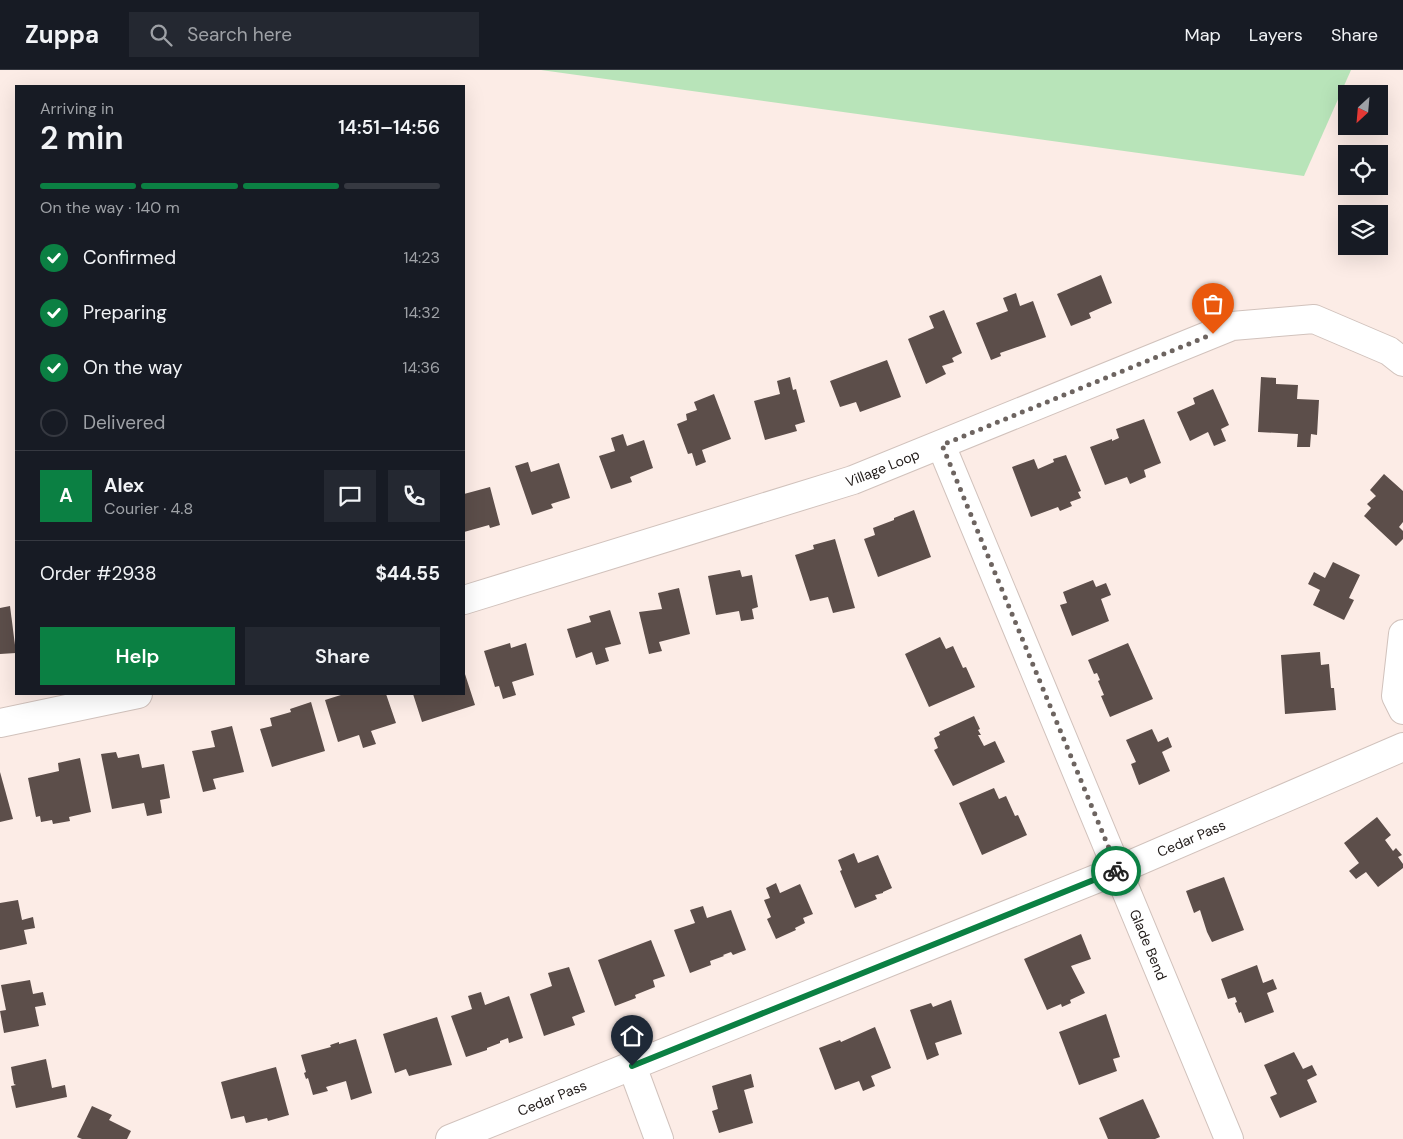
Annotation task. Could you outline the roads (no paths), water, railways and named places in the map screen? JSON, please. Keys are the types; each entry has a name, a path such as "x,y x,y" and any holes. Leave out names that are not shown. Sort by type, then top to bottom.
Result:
{"street":[{"name":"Village Loop","path":"465,600 854,480 1232,326 1314,319 1389,351 1403,362"},
{"name":"Glade Bend","path":"942,445 1229,1139"},
{"path":"1403,634 1396,696 1403,710"},
{"path":"0,723 133,695"},
{"name":"Cedar Pass","path":"450,1139 1118,870 1403,747"},
{"path":"632,1066 659,1139"}]}
